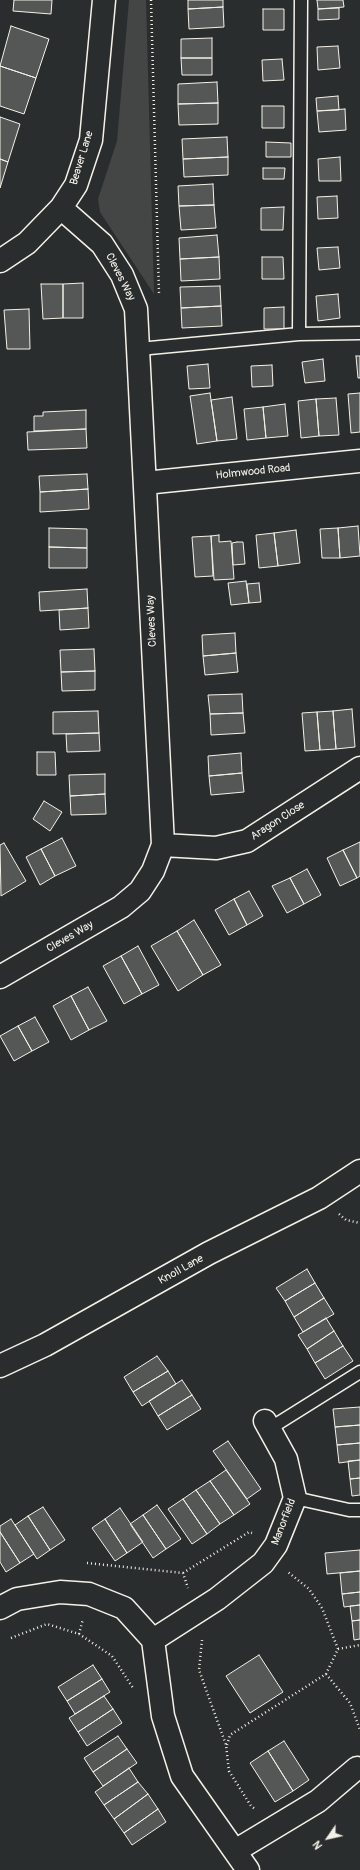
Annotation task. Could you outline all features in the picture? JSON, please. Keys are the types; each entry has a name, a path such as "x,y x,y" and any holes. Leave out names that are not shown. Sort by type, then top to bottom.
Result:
{"street":[{"name":"Beaver Lane","path":"0,261 27,244 61,208 76,185 90,140 104,0"},
{"name":"Cleves Way","path":"0,977 121,907 140,891 153,871 162,845 136,309 122,275 102,244 61,208"},
{"name":"Holmwood Road","path":"145,484 360,461"},
{"name":"Aragon Close","path":"162,845 216,848 247,841 360,768"},
{"name":"Knoll Lane","path":"0,1366 46,1346 210,1253 319,1198 360,1171"},
{"name":"Manorfield","path":"153,1640 217,1599 271,1552 295,1498 286,1459 267,1425"},
{"path":"0,1608 17,1599 60,1592 89,1594 124,1608 153,1640 163,1716 182,1776 248,1870"},
{"path":"235,1851 284,1820 318,1801 357,1768"}],"lane":[{"path":"299,334 301,0"},
{"path":"139,349 299,334 360,333"},
{"path":"267,1425 360,1372"},
{"path":"295,1498 349,1510 360,1510"}],"path":[{"path":"151,0 159,300"},
{"path":"87,1563 183,1573 249,1532 271,1552 291,1574 309,1589 322,1608 338,1649 326,1674 230,1735 226,1745"},
{"path":"183,1573 203,1632 199,1670 226,1745 229,1771 251,1806 273,1820 284,1820"},
{"path":"11,1638 47,1624 79,1634 112,1656 144,1706 163,1716"},
{"path":"338,1649 360,1645"},
{"path":"326,1674 350,1703 360,1730"}],"shaded area":[{"path":"129,0 146,0 154,294 100,212 98,199 117,141"}],"building":[{"path":"14,0 52,0 51,14 13,11"},
{"path":"188,0 223,0 223,7 188,9"},
{"path":"317,0 343,0 344,7 318,9"},
{"path":"223,7 224,27 189,29 188,9"},
{"path":"339,8 339,19 318,20 318,9"},
{"path":"263,9 284,9 284,30 263,30"},
{"path":"11,26 49,39 36,78 0,66"},
{"path":"212,38 212,58 181,58 181,39"},
{"path":"338,46 340,68 318,70 317,47"},
{"path":"181,58 212,58 212,75 182,75"},
{"path":"282,59 284,80 263,81 262,60"},
{"path":"0,66 36,78 24,114 0,106"},
{"path":"217,82 218,103 178,104 178,84"},
{"path":"338,96 339,110 317,111 316,98"},
{"path":"218,103 218,124 179,125 178,104"},
{"path":"262,106 284,106 284,128 262,128"},
{"path":"345,109 346,130 319,132 317,111"},
{"path":"0,117 20,124 8,162 0,159"},
{"path":"227,137 228,157 183,159 182,139"},
{"path":"266,142 291,143 291,157 266,157"},
{"path":"228,157 228,175 184,177 183,159"},
{"path":"340,157 341,181 319,181 318,159"},
{"path":"0,159 8,162 0,188"},
{"path":"263,168 285,168 284,179 263,179"},
{"path":"213,184 214,205 179,206 178,186"},
{"path":"337,196 338,218 318,219 317,197"},
{"path":"214,205 216,228 181,230 179,206"},
{"path":"284,207 283,230 261,230 261,208"},
{"path":"217,235 219,257 180,259 179,238"},
{"path":"338,247 340,268 319,270 317,248"},
{"path":"219,257 220,279 181,281 180,259"},
{"path":"262,257 283,257 284,279 262,279"},
{"path":"83,283 83,318 63,318 63,284"},
{"path":"41,284 63,284 63,318 43,319"},
{"path":"220,286 221,306 181,308 180,287"},
{"path":"338,294 340,318 318,321 316,296"},
{"path":"221,306 222,326 182,328 181,308"},
{"path":"284,307 284,329 264,329 264,308"},
{"path":"29,309 30,349 7,349 4,310"},
{"path":"356,356 360,356 360,378 358,378"},
{"path":"323,359 325,381 305,383 302,362"},
{"path":"208,364 210,388 189,389 187,366"},
{"path":"272,365 273,386 252,387 251,366"},
{"path":"210,393 217,441 197,444 190,396"},
{"path":"360,393 360,432 351,433 348,394"},
{"path":"232,397 237,439 217,441 211,400"},
{"path":"336,398 339,435 319,436 316,399"},
{"path":"316,399 319,436 301,438 298,401"},
{"path":"285,404 288,436 266,438 263,407"},
{"path":"263,407 266,438 247,440 244,409"},
{"path":"86,410 86,429 34,431 34,416 43,416 43,412"},
{"path":"86,429 87,448 28,450 27,432"},
{"path":"87,474 88,489 40,492 39,476"},
{"path":"88,489 89,509 40,512 40,492"},
{"path":"358,526 360,556 340,558 338,528"},
{"path":"49,528 87,529 87,548 49,547"},
{"path":"338,528 340,558 322,558 320,529"},
{"path":"296,530 300,563 278,566 274,533"},
{"path":"274,533 278,566 259,568 256,535"},
{"path":"219,535 219,542 231,541 234,579 214,580 211,536"},
{"path":"211,536 213,576 195,577 192,537"},
{"path":"243,542 245,564 233,565 232,543"},
{"path":"49,547 87,548 87,568 49,568"},
{"path":"246,581 249,603 231,605 228,583"},
{"path":"259,583 261,602 249,603 247,584"},
{"path":"87,589 88,608 40,611 39,592"},
{"path":"88,608 89,628 60,630 59,610"},
{"path":"235,633 236,653 203,656 202,635"},
{"path":"94,649 95,671 61,672 60,650"},
{"path":"236,653 238,672 205,675 203,656"},
{"path":"95,671 95,690 62,691 61,672"},
{"path":"242,694 243,713 210,714 208,695"},
{"path":"352,709 355,747 336,749 333,711"},
{"path":"98,711 99,733 53,734 53,712"},
{"path":"333,711 336,749 320,750 317,712"},
{"path":"317,712 320,750 305,751 302,713"},
{"path":"243,713 245,733 211,735 210,714"},
{"path":"99,733 100,751 67,752 66,734"},
{"path":"37,752 55,752 56,775 37,775"},
{"path":"241,753 242,773 209,776 208,756"},
{"path":"242,773 244,792 211,795 209,776"},
{"path":"105,774 105,794 70,796 69,775"},
{"path":"105,794 106,814 71,815 70,796"},
{"path":"44,801 62,812 50,831 33,819"},
{"path":"62,838 76,866 55,876 41,849"},
{"path":"360,842 360,876 357,878 343,850"},
{"path":"4,843 26,881 1,896 0,845"},
{"path":"41,849 55,876 40,885 26,857"},
{"path":"343,850 357,878 340,886 327,858"},
{"path":"307,869 321,895 304,904 290,878"},
{"path":"290,878 304,904 287,913 272,886"},
{"path":"249,891 263,916 247,925 234,899"},
{"path":"234,899 247,925 229,935 215,910"},
{"path":"194,920 221,965 203,975 177,931"},
{"path":"177,931 203,975 178,991 151,946"},
{"path":"138,946 159,985 142,994 121,956"},
{"path":"121,956 142,994 124,1004 103,966"},
{"path":"88,987 107,1021 89,1030 71,996"},
{"path":"71,996 89,1030 71,1040 53,1006"},
{"path":"35,1017 49,1042 32,1051 18,1026"},
{"path":"18,1026 32,1051 14,1061 0,1036"},
{"path":"307,1269 315,1283 285,1301 276,1288"},
{"path":"315,1283 324,1298 294,1317 285,1301"},
{"path":"324,1298 334,1314 303,1332 294,1317"},
{"path":"326,1318 334,1331 307,1349 298,1335"},
{"path":"334,1331 343,1346 315,1363 307,1349"},
{"path":"343,1346 353,1361 325,1379 315,1363"},
{"path":"157,1356 168,1371 133,1392 124,1377"},
{"path":"168,1371 176,1384 142,1406 133,1392"},
{"path":"182,1380 192,1395 158,1416 149,1401"},
{"path":"192,1395 201,1409 167,1430 158,1416"},
{"path":"360,1407 360,1425 335,1427 333,1409"},
{"path":"360,1425 360,1443 337,1445 335,1427"},
{"path":"228,1441 261,1489 247,1499 213,1451"},
{"path":"360,1443 360,1460 339,1463 337,1445"},
{"path":"360,1460 360,1478 350,1479 348,1461"},
{"path":"226,1470 250,1504 234,1515 210,1481"},
{"path":"360,1478 360,1495 352,1496 350,1479"},
{"path":"210,1481 234,1515 220,1524 196,1490"},
{"path":"196,1490 220,1524 207,1534 183,1499"},
{"path":"183,1499 207,1534 192,1544 168,1509"},
{"path":"157,1505 181,1539 166,1549 143,1515"},
{"path":"43,1507 65,1540 50,1550 28,1516"},
{"path":"120,1508 143,1542 127,1553 105,1519"},
{"path":"143,1515 166,1549 153,1558 130,1524"},
{"path":"28,1516 50,1550 37,1559 15,1525"},
{"path":"11,1519 34,1554 20,1563 0,1532 0,1526"},
{"path":"105,1519 127,1553 115,1561 92,1528"},
{"path":"0,1532 20,1563 6,1572 0,1562"},
{"path":"360,1550 360,1571 327,1574 325,1553"},
{"path":"360,1571 360,1592 342,1594 340,1573"},
{"path":"360,1592 360,1605 344,1607 342,1594"},
{"path":"360,1605 360,1620 352,1621 350,1606"},
{"path":"360,1620 360,1639 354,1640 352,1621"},
{"path":"259,1655 283,1692 250,1713 226,1676"},
{"path":"93,1665 102,1679 67,1701 58,1687"},
{"path":"102,1679 110,1692 75,1714 67,1701"},
{"path":"104,1696 113,1709 78,1732 69,1718"},
{"path":"113,1709 122,1723 87,1746 78,1732"},
{"path":"118,1736 127,1749 93,1772 84,1758"},
{"path":"284,1741 309,1780 293,1791 268,1751"},
{"path":"127,1749 137,1763 103,1786 93,1772"},
{"path":"268,1751 293,1791 275,1802 250,1763"},
{"path":"129,1768 138,1782 104,1805 95,1792"},
{"path":"138,1782 148,1794 114,1819 104,1805"},
{"path":"148,1794 158,1809 124,1833 114,1819"},
{"path":"158,1809 166,1822 132,1845 124,1833"}]}
